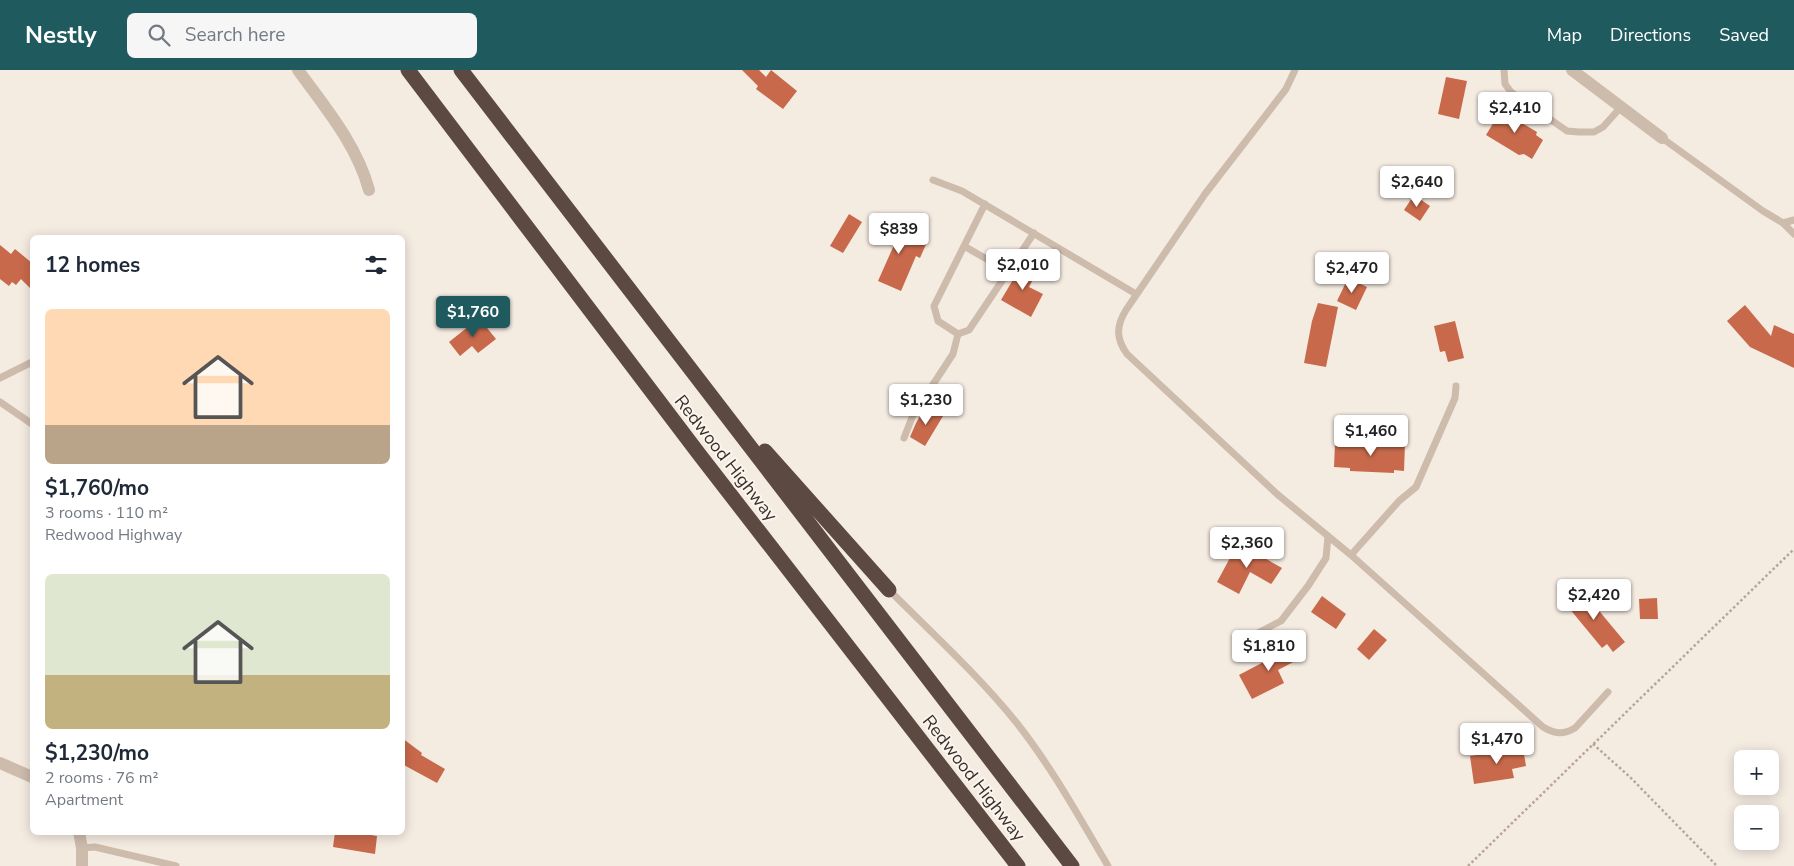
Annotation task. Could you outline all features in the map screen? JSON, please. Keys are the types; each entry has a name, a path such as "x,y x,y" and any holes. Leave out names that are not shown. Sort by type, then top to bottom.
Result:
{"highway":[{"name":"Redwood Highway","path":"408,70 693,446 1018,866"},
{"name":"Redwood Highway","path":"461,70 1072,866"},
{"path":"668,340 889,590"}],"street":[{"path":"298,70 338,124 364,172 369,190"},
{"path":"1572,70 1662,138"},
{"path":"0,763 30,776"},
{"path":"80,835 82,866"}],"lane":[{"path":"1295,70 1286,88 1205,194 1120,319 1118,328 1121,346 1127,354 1277,494 1351,555 1528,715 1552,732 1568,732 1575,728 1608,692"},
{"path":"1504,70 1505,84 1511,92 1567,131 1594,132 1603,127 1621,107"},
{"path":"1662,138 1763,211 1783,222 1794,234"},
{"path":"933,180 962,191 1136,294"},
{"path":"958,334 938,321 934,306 985,204"},
{"path":"1783,222 1794,220"},
{"path":"958,334 969,330 1034,234"},
{"path":"964,246 1008,272"},
{"path":"904,438 913,415 953,354 958,334"},
{"path":"0,378 30,363"},
{"path":"1351,555 1399,501 1416,487 1455,398 1456,386"},
{"path":"0,402 30,423"},
{"path":"1250,637 1281,622 1326,558 1328,536"},
{"path":"889,590 984,686 1015,721 1040,754 1108,866"},
{"path":"82,848 95,847 176,866"}],"path":[{"path":"1468,866 1794,549"},
{"path":"1593,744 1630,777 1716,866"}],"building":[{"path":"742,70 759,70 766,77 771,70 797,91 783,109 756,89 758,86"},
{"path":"1446,77 1467,81 1459,119 1438,114"},
{"path":"1503,107 1522,118 1520,122 1537,132 1536,135 1543,140 1532,159 1524,154 1519,155 1486,135"},
{"path":"1414,195 1430,206 1420,221 1404,210"},
{"path":"849,214 862,222 843,253 830,246"},
{"path":"884,222 927,242 920,258 916,256 901,291 878,281 894,245 877,237"},
{"path":"0,245 11,254 15,249 30,261 30,288 21,279 16,285 12,282 9,286 0,279"},
{"path":"1024,261 1038,270 1029,287 1043,294 1031,317 1001,300"},
{"path":"1348,278 1367,287 1356,310 1337,301"},
{"path":"1318,303 1338,307 1326,367 1304,363 1312,321"},
{"path":"1745,305 1771,336 1774,325 1794,334 1794,368 1750,347 1727,321"},
{"path":"479,318 496,339 478,353 472,346 460,356 449,342"},
{"path":"1455,321 1464,358 1448,362 1445,351 1440,352 1434,326"},
{"path":"926,406 943,416 925,446 910,437"},
{"path":"1377,442 1405,444 1404,471 1394,470 1394,473 1350,471 1350,468 1334,467 1335,443 1377,445"},
{"path":"1238,543 1282,568 1271,584 1250,572 1239,594 1217,582"},
{"path":"1580,588 1625,642 1613,652 1607,644 1602,648 1564,602"},
{"path":"1322,596 1346,614 1336,629 1311,612"},
{"path":"1657,598 1658,619 1640,619 1639,599"},
{"path":"1374,629 1387,640 1369,660 1357,649"},
{"path":"1290,642 1299,659 1278,670 1284,683 1252,699 1239,675 1275,656 1273,651"},
{"path":"405,740 422,753 421,755 445,769 437,783 405,766"},
{"path":"1523,748 1526,766 1512,769 1514,778 1474,784 1470,756"},
{"path":"335,835 377,836 375,854 333,847"}]}
